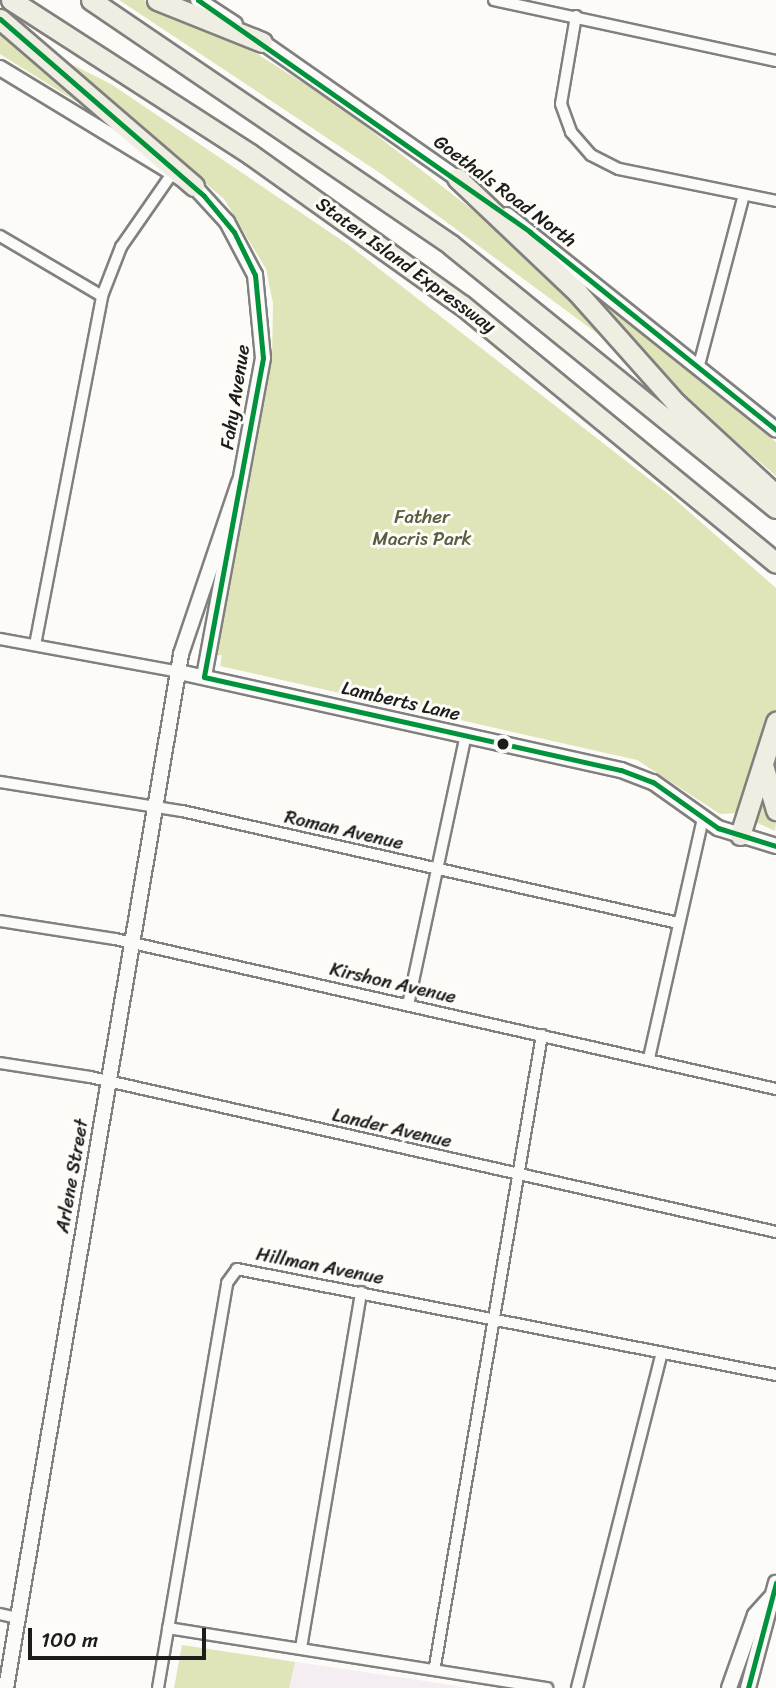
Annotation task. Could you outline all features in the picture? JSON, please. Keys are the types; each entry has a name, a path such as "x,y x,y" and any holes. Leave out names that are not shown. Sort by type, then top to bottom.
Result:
{"highway":[{"name":"Staten Island Expressway","path":"11,0 250,153 462,305 776,563"},
{"name":"Staten Island Expressway","path":"91,0 452,245 776,508"},
{"path":"157,0 261,41"},
{"path":"0,19 194,186"},
{"path":"457,178 577,292 676,403 776,495"},
{"path":"740,835 776,722"},
{"path":"762,760 776,810"}],"main road":[{"name":"Goethals Road North","path":"198,0 457,178 699,365 776,430"},
{"name":"Fahy Avenue","path":"0,68 171,175 194,186 241,243 261,301 263,358 204,677"},
{"name":"Fahy Avenue","path":"179,672 239,483"},
{"name":"Lamberts Lane","path":"179,672 632,773 703,818 740,835 776,846"},
{"name":"Arlene Street","path":"6,1688 179,672"},
{"path":"729,1688 755,1615 774,1590"},
{"path":"748,1688 771,1619 774,1590"}],"street":[{"path":"494,0 776,61"},
{"path":"576,16 561,90 564,117 579,143 619,169 776,201"},
{"path":"35,645 102,296 121,247 171,175"},
{"path":"699,365 744,195"},
{"path":"0,236 102,296"},
{"name":"Lamberts Lane","path":"0,639 179,672"},
{"path":"408,1005 466,735"},
{"name":"Roman Avenue","path":"0,782 156,806 678,923"},
{"path":"649,1058 703,818"},
{"name":"Kirshon Avenue","path":"0,922 132,942 776,1089"},
{"path":"435,1666 542,1035"},
{"name":"Lander Avenue","path":"0,1063 108,1081 776,1232"},
{"name":"Hillman Avenue","path":"158,1688 229,1277 246,1269 776,1376"},
{"path":"302,1648 361,1292"},
{"path":"577,1688 662,1353"},
{"path":"0,1614 18,1618"},
{"path":"167,1628 435,1666 547,1688"}],"shaded area":[{"path":"182,1645 445,1684 468,1688 174,1688"}],"green space":[{"path":"119,0 143,0 216,28 338,105 525,251 602,337 380,173"},
{"path":"0,29 117,127 0,54"},
{"name":"Father Macris Park","path":"59,58 111,84 350,246 671,496 776,588 776,713 738,813 720,814 637,760 220,666 222,655 213,656 272,359 273,303 266,269 224,199"},
{"path":"589,291 776,442 776,476 669,385"},
{"path":"760,790 776,823 775,831 753,821"},
{"path":"182,1645 295,1662 289,1688 174,1688"}],"transit line":[{"path":"198,0 530,232 776,430"},
{"path":"0,19 204,196 234,232 255,275 263,358 204,677 621,770 653,782 718,828 776,846"},
{"path":"748,1688 776,1583"}]}
